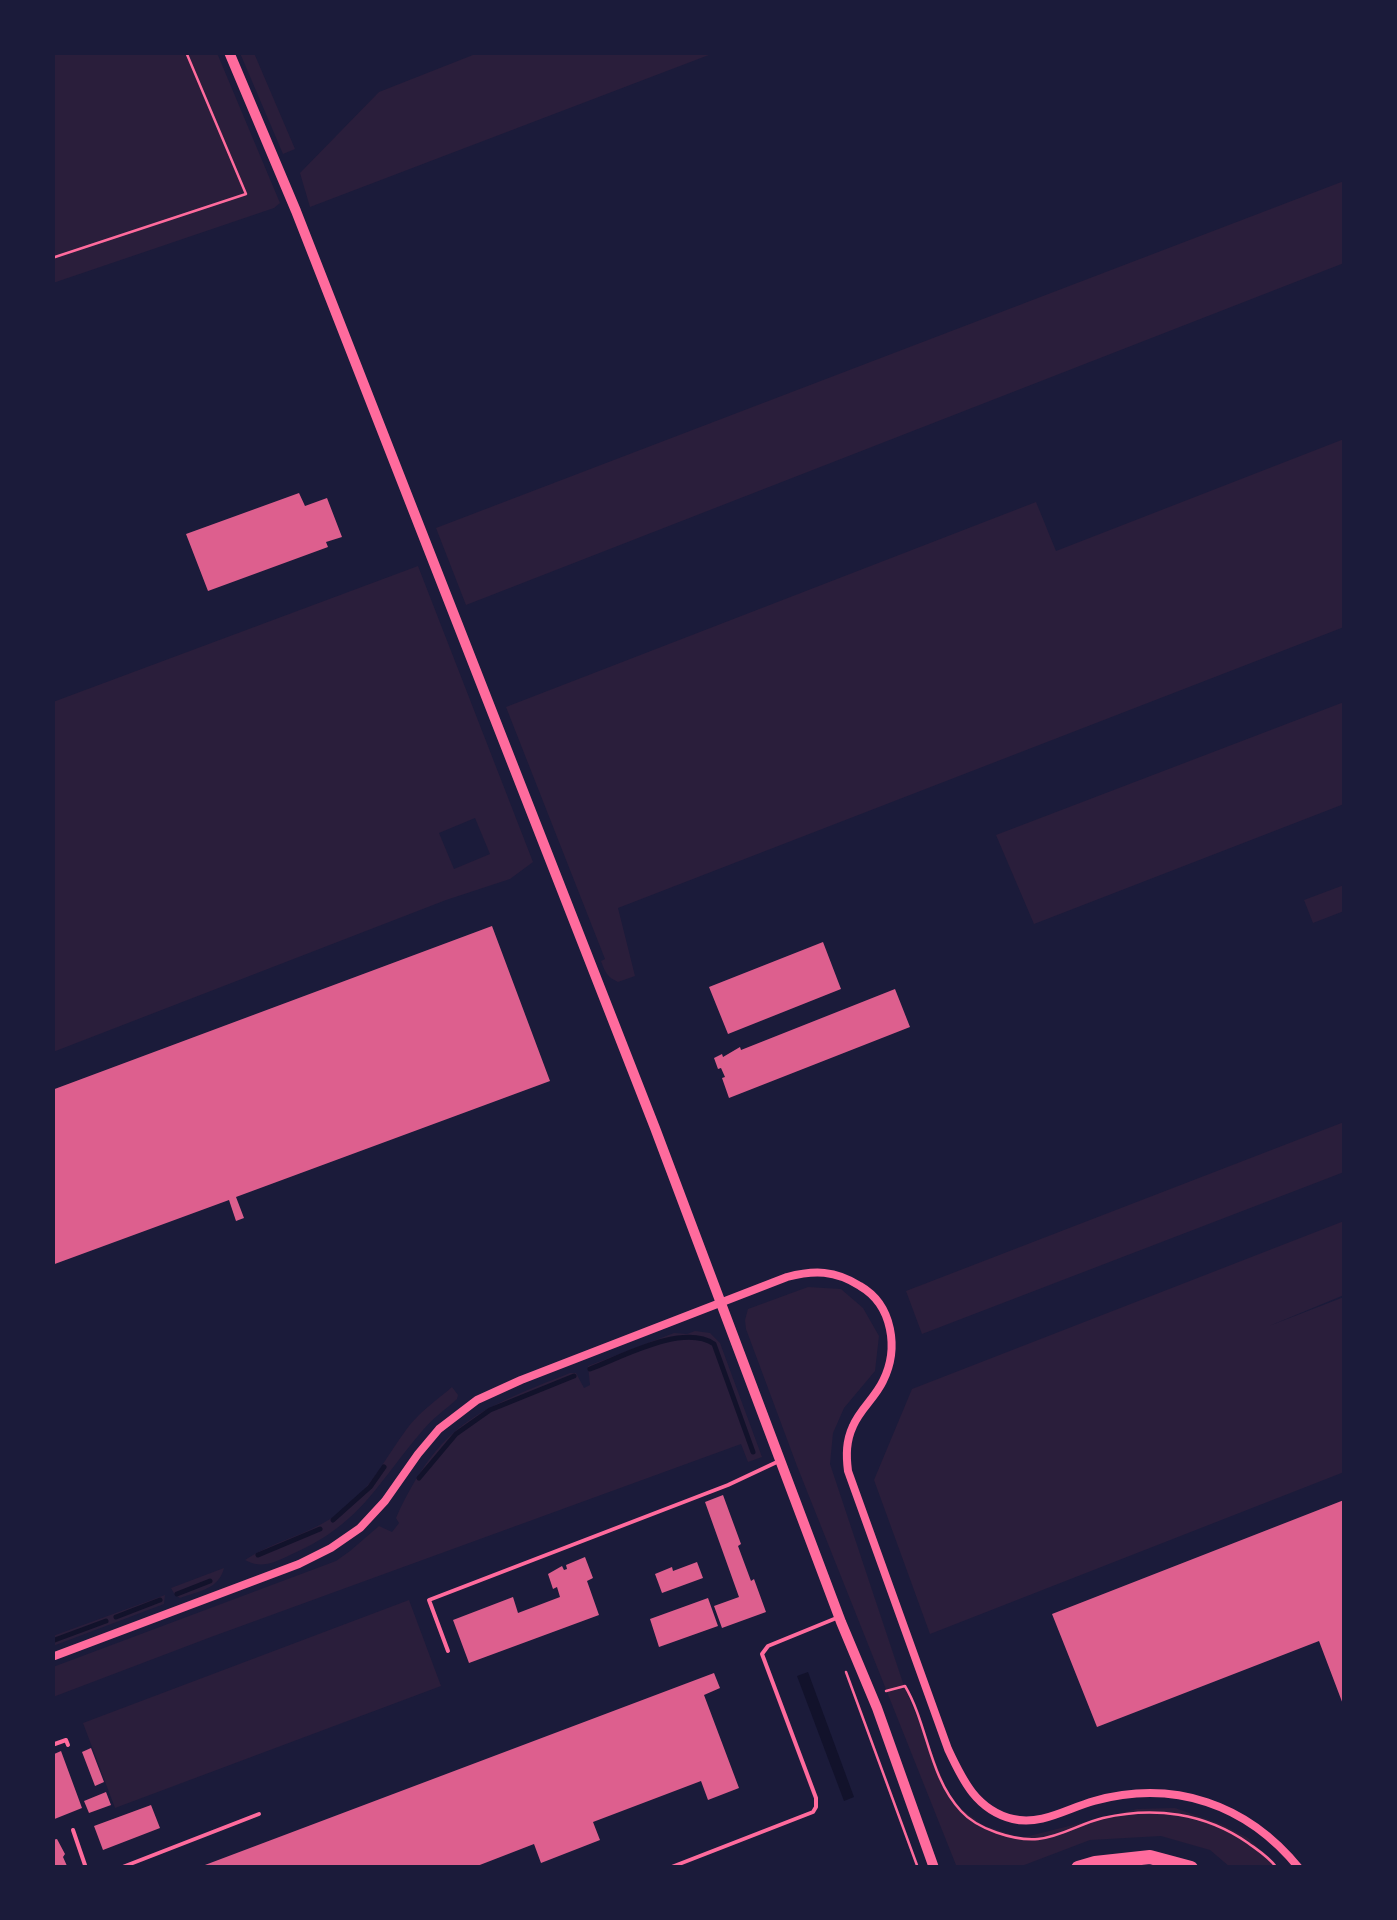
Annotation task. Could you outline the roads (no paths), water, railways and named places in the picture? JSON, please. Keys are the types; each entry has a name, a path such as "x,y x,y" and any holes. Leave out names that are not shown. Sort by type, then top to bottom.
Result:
{"highway":[{"path":"1078,1868 1150,1857 1191,1868"}],"street":[{"path":"229,52 317,266 722,1304 934,1868"},
{"path":"52,1657 299,1564 331,1548 372,1516 439,1429 478,1400 786,1277 819,1271 847,1278 870,1292 886,1316 893,1341 890,1362 883,1382 854,1421 846,1453 848,1471 963,1782 976,1798 1012,1819 1050,1817 1117,1796 1172,1794 1200,1798 1255,1826 1299,1868"}],"lane":[{"path":"448,1651 429,1600 713,1491 781,1460"},
{"path":"669,1868 813,1812 816,1798 762,1654 768,1646 839,1617"},
{"path":"52,1745 66,1740 68,1745"},
{"path":"120,1868 260,1814"},
{"path":"73,1830 86,1868"}],"waterway":[{"path":"590,1369 670,1340 686,1337 714,1344 753,1452"},
{"path":"419,1478 456,1434 490,1410 574,1376"},
{"path":"333,1520 370,1487 384,1467"},
{"path":"258,1555 320,1529"},
{"path":"177,1594 210,1581"},
{"path":"116,1617 160,1600"},
{"path":"52,1641 106,1621"}]}
